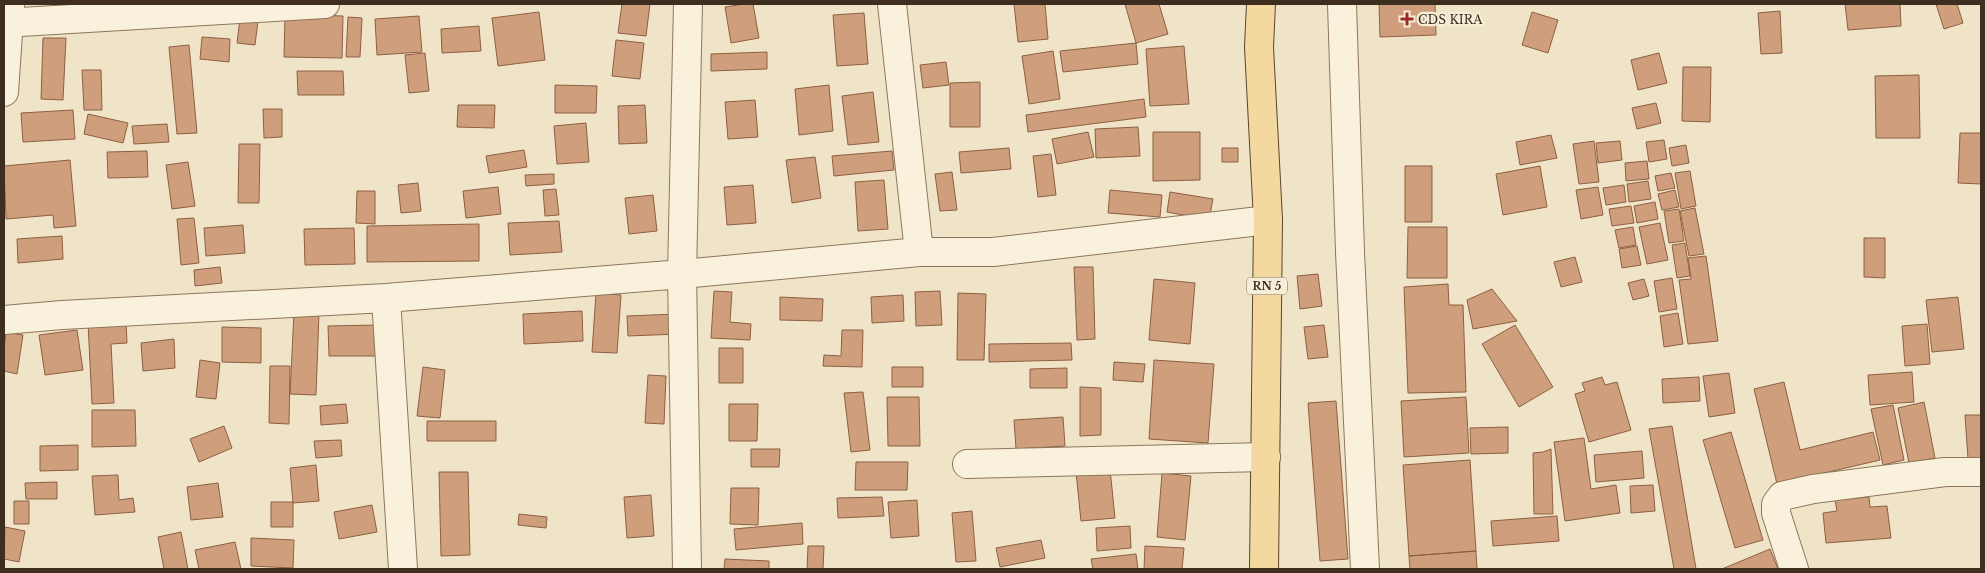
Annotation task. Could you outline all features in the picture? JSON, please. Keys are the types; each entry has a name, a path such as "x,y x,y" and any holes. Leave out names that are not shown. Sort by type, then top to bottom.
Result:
{"main road":[{"name":"RN 5","path":"1261,4 1259,48 1268,220 1264,569"}],"street":[{"path":"4,92 7,16 325,4"},
{"path":"687,569 682,274 688,4"},
{"path":"892,4 920,252"},
{"path":"1342,4 1350,262 1366,569"},
{"path":"4,320 62,315 386,298 920,252 993,252 1268,220"},
{"path":"386,298 403,569"},
{"path":"967,464 1266,457"},
{"path":"1794,569 1776,513 1776,504 1782,496 1813,489 1945,472 1981,472"}],"building":[{"path":"622,4 650,4 646,36 618,33"},
{"path":"753,4 759,38 731,43 725,7"},
{"path":"1014,4 1045,4 1048,39 1018,42"},
{"path":"1125,4 1159,4 1168,34 1136,43"},
{"name":"CDS KIRA","path":"1379,4 1435,4 1436,35 1380,37"},
{"path":"1845,4 1900,4 1901,26 1848,30"},
{"path":"1936,4 1957,4 1963,23 1944,29"},
{"path":"1780,11 1782,53 1761,54 1758,13"},
{"path":"539,12 545,60 498,66 492,18"},
{"path":"1532,12 1558,20 1548,53 1522,45"},
{"path":"864,13 868,64 837,66 833,15"},
{"path":"285,14 343,16 342,58 284,57"},
{"path":"419,16 422,52 377,55 375,19"},
{"path":"348,17 362,18 360,57 346,57"},
{"path":"240,18 258,21 255,45 237,43"},
{"path":"479,26 481,51 442,53 441,29"},
{"path":"202,37 230,39 229,62 200,59"},
{"path":"43,38 66,38 63,100 41,99"},
{"path":"616,40 644,43 640,79 612,76"},
{"path":"1136,43 1138,64 1063,72 1060,51"},
{"path":"189,45 197,133 177,134 169,47"},
{"path":"1184,46 1189,104 1150,106 1146,49"},
{"path":"1053,51 1060,99 1029,104 1022,56"},
{"path":"767,52 767,69 711,71 711,54"},
{"path":"425,53 429,91 409,93 405,55"},
{"path":"1659,53 1667,83 1638,90 1631,60"},
{"path":"946,62 949,85 923,88 920,65"},
{"path":"1683,67 1711,67 1710,122 1682,121"},
{"path":"82,70 101,70 102,110 84,110"},
{"path":"297,71 343,71 344,95 298,95"},
{"path":"1919,75 1920,138 1876,138 1875,76"},
{"path":"980,82 980,127 950,127 950,83"},
{"path":"555,85 597,86 596,113 555,113"},
{"path":"829,85 833,131 799,135 795,89"},
{"path":"873,92 879,142 848,145 842,96"},
{"path":"1144,99 1146,117 1028,132 1026,115"},
{"path":"755,100 758,137 728,139 725,102"},
{"path":"1656,103 1661,123 1637,129 1632,108"},
{"path":"458,105 495,105 494,128 457,127"},
{"path":"645,105 647,143 619,144 618,106"},
{"path":"263,109 282,109 282,137 264,138"},
{"path":"73,110 75,139 23,142 21,113"},
{"path":"88,114 128,123 123,143 84,134"},
{"path":"586,123 589,162 557,164 554,126"},
{"path":"167,124 169,142 134,144 132,126"},
{"path":"1138,127 1140,156 1096,158 1095,129"},
{"path":"1088,132 1094,157 1057,164 1052,139"},
{"path":"1153,132 1200,132 1200,180 1153,181"},
{"path":"1960,133 1981,133 1981,184 1958,183"},
{"path":"1551,135 1557,158 1520,165 1516,142"},
{"path":"1664,140 1667,159 1649,162 1646,142"},
{"path":"1594,141 1599,182 1579,184 1573,144"},
{"path":"1620,141 1622,160 1598,163 1596,143"},
{"path":"239,144 260,144 259,203 238,203"},
{"path":"1686,145 1689,163 1672,166 1669,148"},
{"path":"1009,148 1011,169 961,173 959,152"},
{"path":"1222,148 1238,148 1238,162 1222,162"},
{"path":"524,150 527,167 489,173 486,156"},
{"path":"147,151 148,177 108,178 107,152"},
{"path":"892,151 894,170 834,176 832,156"},
{"path":"1051,154 1056,195 1038,197 1033,156"},
{"path":"815,157 821,198 792,203 786,160"},
{"path":"70,160 76,226 54,228 53,215 6,219 4,166"},
{"path":"1647,161 1649,179 1626,181 1625,163"},
{"path":"188,162 195,206 172,209 166,165"},
{"path":"1405,166 1432,166 1432,222 1405,222"},
{"path":"1540,166 1547,207 1503,215 1496,174"},
{"path":"1690,171 1696,206 1681,209 1675,173"},
{"path":"952,172 957,210 940,211 935,174"},
{"path":"1671,173 1675,188 1658,191 1655,176"},
{"path":"554,174 554,184 526,186 525,175"},
{"path":"884,180 888,229 858,231 855,182"},
{"path":"1648,181 1651,199 1629,202 1627,184"},
{"path":"418,183 421,211 401,213 398,185"},
{"path":"753,185 756,223 727,225 724,187"},
{"path":"1624,185 1626,202 1606,205 1603,188"},
{"path":"498,187 501,214 466,218 463,191"},
{"path":"1598,187 1603,215 1581,219 1576,190"},
{"path":"556,189 559,215 545,216 543,190"},
{"path":"1110,190 1162,195 1160,217 1108,213"},
{"path":"1675,190 1679,207 1662,210 1658,194"},
{"path":"357,191 375,191 375,224 356,223"},
{"path":"1170,192 1213,199 1209,220 1167,212"},
{"path":"653,195 657,231 629,234 625,198"},
{"path":"1655,202 1658,219 1637,223 1634,206"},
{"path":"1631,206 1634,223 1612,226 1609,209"},
{"path":"1695,208 1704,254 1689,256 1680,211"},
{"path":"1679,209 1684,241 1669,243 1664,211"},
{"path":"194,218 199,263 181,265 177,219"},
{"path":"559,221 562,252 510,255 508,223"},
{"path":"1660,223 1668,260 1647,264 1639,227"},
{"path":"479,224 479,261 367,262 367,226"},
{"path":"243,225 245,253 206,256 204,228"},
{"path":"1408,227 1447,227 1447,278 1407,278"},
{"path":"1633,227 1636,245 1619,248 1615,230"},
{"path":"354,228 355,264 305,265 304,229"},
{"path":"62,236 63,259 18,263 17,239"},
{"path":"1864,238 1885,238 1885,278 1864,277"},
{"path":"1685,243 1690,276 1677,278 1672,245"},
{"path":"1637,246 1641,265 1622,268 1619,249"},
{"path":"1706,256 1718,341 1688,344 1679,280 1691,279 1688,258"},
{"path":"1575,257 1582,282 1561,287 1554,262"},
{"path":"220,267 222,283 195,286 194,270"},
{"path":"1074,267 1093,267 1095,339 1077,340"},
{"path":"1318,274 1322,306 1300,309 1297,276"},
{"path":"1672,278 1677,309 1659,312 1654,281"},
{"path":"1154,279 1195,283 1190,344 1149,340"},
{"path":"1644,279 1649,296 1633,300 1628,283"},
{"path":"1448,284 1449,305 1463,305 1466,392 1408,393 1404,287"},
{"path":"1492,289 1517,321 1473,329 1467,300"},
{"path":"714,291 732,292 730,322 751,324 750,340 711,338"},
{"path":"940,291 942,325 916,326 915,292"},
{"path":"596,293 621,295 617,353 592,352"},
{"path":"958,293 986,294 984,360 957,360"},
{"path":"903,295 904,321 872,323 871,297"},
{"path":"780,297 823,299 822,321 780,320"},
{"path":"1958,297 1964,349 1932,352 1926,300"},
{"path":"582,311 583,341 524,344 523,314"},
{"path":"294,312 319,313 316,395 290,394"},
{"path":"1678,313 1683,344 1664,347 1660,316"},
{"path":"677,314 678,334 628,336 627,316"},
{"path":"126,322 127,343 111,344 114,403 92,404 88,323"},
{"path":"1927,324 1930,364 1905,366 1902,326"},
{"path":"376,325 377,356 329,356 328,326"},
{"path":"1324,325 1328,357 1308,359 1304,327"},
{"path":"1515,325 1553,387 1519,407 1482,344"},
{"path":"222,327 261,328 261,363 222,362"},
{"path":"77,330 83,370 45,375 39,335"},
{"path":"842,330 863,330 862,367 823,366 824,355 841,356"},
{"path":"6,332 23,335 17,374 4,371"},
{"path":"174,339 175,368 143,371 141,343"},
{"path":"1071,343 1072,360 989,362 989,344"},
{"path":"719,348 743,348 743,383 719,383"},
{"path":"200,360 220,363 216,399 196,397"},
{"path":"1154,360 1214,364 1208,443 1149,439"},
{"path":"1114,362 1145,364 1143,382 1113,380"},
{"path":"270,366 290,366 289,424 269,423"},
{"path":"423,367 445,370 440,418 417,416"},
{"path":"892,367 923,367 923,387 892,387"},
{"path":"1067,368 1067,388 1030,388 1030,369"},
{"path":"1912,372 1914,402 1870,405 1868,375"},
{"path":"1729,373 1735,413 1709,417 1703,376"},
{"path":"648,375 666,376 664,424 645,423"},
{"path":"1602,377 1605,385 1617,382 1631,430 1589,442 1575,394 1585,391 1582,383"},
{"path":"1699,377 1700,401 1663,403 1662,379"},
{"path":"1784,382 1800,450 1873,432 1880,460 1777,484 1754,389"},
{"path":"1080,387 1101,388 1101,435 1080,436"},
{"path":"863,392 870,450 851,452 844,393"},
{"path":"887,397 919,397 920,446 888,446"},
{"path":"1466,397 1469,453 1404,457 1401,401"},
{"path":"1336,401 1348,559 1320,561 1308,403"},
{"path":"1924,402 1935,458 1909,463 1898,408"},
{"path":"346,404 348,423 321,425 320,406"},
{"path":"729,404 758,404 757,441 729,441"},
{"path":"1893,405 1904,460 1883,465 1871,409"},
{"path":"92,410 135,410 136,446 92,447"},
{"path":"1965,415 1981,415 1981,459 1968,459"},
{"path":"1063,417 1065,446 1016,449 1014,420"},
{"path":"427,421 496,421 496,441 427,441"},
{"path":"224,426 232,448 199,462 190,439"},
{"path":"1672,426 1696,569 1674,569 1649,429"},
{"path":"1508,427 1508,453 1471,454 1470,428"},
{"path":"1731,432 1763,540 1735,548 1703,440"},
{"path":"1584,438 1591,489 1616,485 1620,513 1565,521 1554,442"},
{"path":"341,440 342,456 316,458 314,441"},
{"path":"78,445 78,470 40,471 40,446"},
{"path":"751,449 780,449 779,467 751,467"},
{"path":"1551,449 1553,514 1534,514 1533,453"},
{"path":"1642,451 1644,478 1596,482 1594,455"},
{"path":"1470,460 1476,551 1409,556 1403,465"},
{"path":"856,462 908,462 907,490 855,490"},
{"path":"316,465 319,501 293,503 290,468"},
{"path":"1110,469 1115,518 1081,521 1076,472"},
{"path":"439,472 468,472 470,555 441,556"},
{"path":"1162,473 1191,476 1185,540 1157,537"},
{"path":"118,475 119,500 133,498 135,512 95,515 92,476"},
{"path":"57,482 57,499 26,499 25,483"},
{"path":"218,483 223,517 191,520 187,487"},
{"path":"1653,485 1655,511 1631,513 1630,486"},
{"path":"731,488 759,488 758,525 730,524"},
{"path":"651,495 654,536 627,538 624,497"},
{"path":"882,497 884,516 838,518 837,498"},
{"path":"1869,497 1870,507 1887,506 1891,538 1826,543 1823,513 1837,511 1835,500"},
{"path":"917,500 919,536 891,538 888,502"},
{"path":"14,501 29,501 29,524 14,524"},
{"path":"271,502 293,502 293,527 271,527"},
{"path":"372,505 377,532 339,539 334,512"},
{"path":"972,511 976,561 956,562 952,513"},
{"path":"519,514 547,517 546,528 518,525"},
{"path":"1557,516 1559,541 1493,546 1491,521"},
{"path":"802,523 803,544 736,550 734,529"},
{"path":"1130,526 1131,548 1097,551 1096,528"},
{"path":"5,527 25,531 19,562 4,559"},
{"path":"181,532 188,569 164,569 158,537"},
{"path":"251,538 294,540 293,568 251,566"},
{"path":"1041,540 1045,558 1000,567 996,548"},
{"path":"235,542 241,569 199,569 195,550"},
{"path":"808,546 824,546 823,569 807,569"},
{"path":"1145,546 1184,548 1182,569 1144,569"},
{"path":"1770,549 1778,569 1722,569"},
{"path":"1476,551 1477,569 1410,569 1409,556"},
{"path":"1136,554 1138,569 1093,569 1091,559"},
{"path":"725,559 769,561 769,569 724,569"}],"place":[{"name":"CDS KIRA","path":"1407,19"}]}
